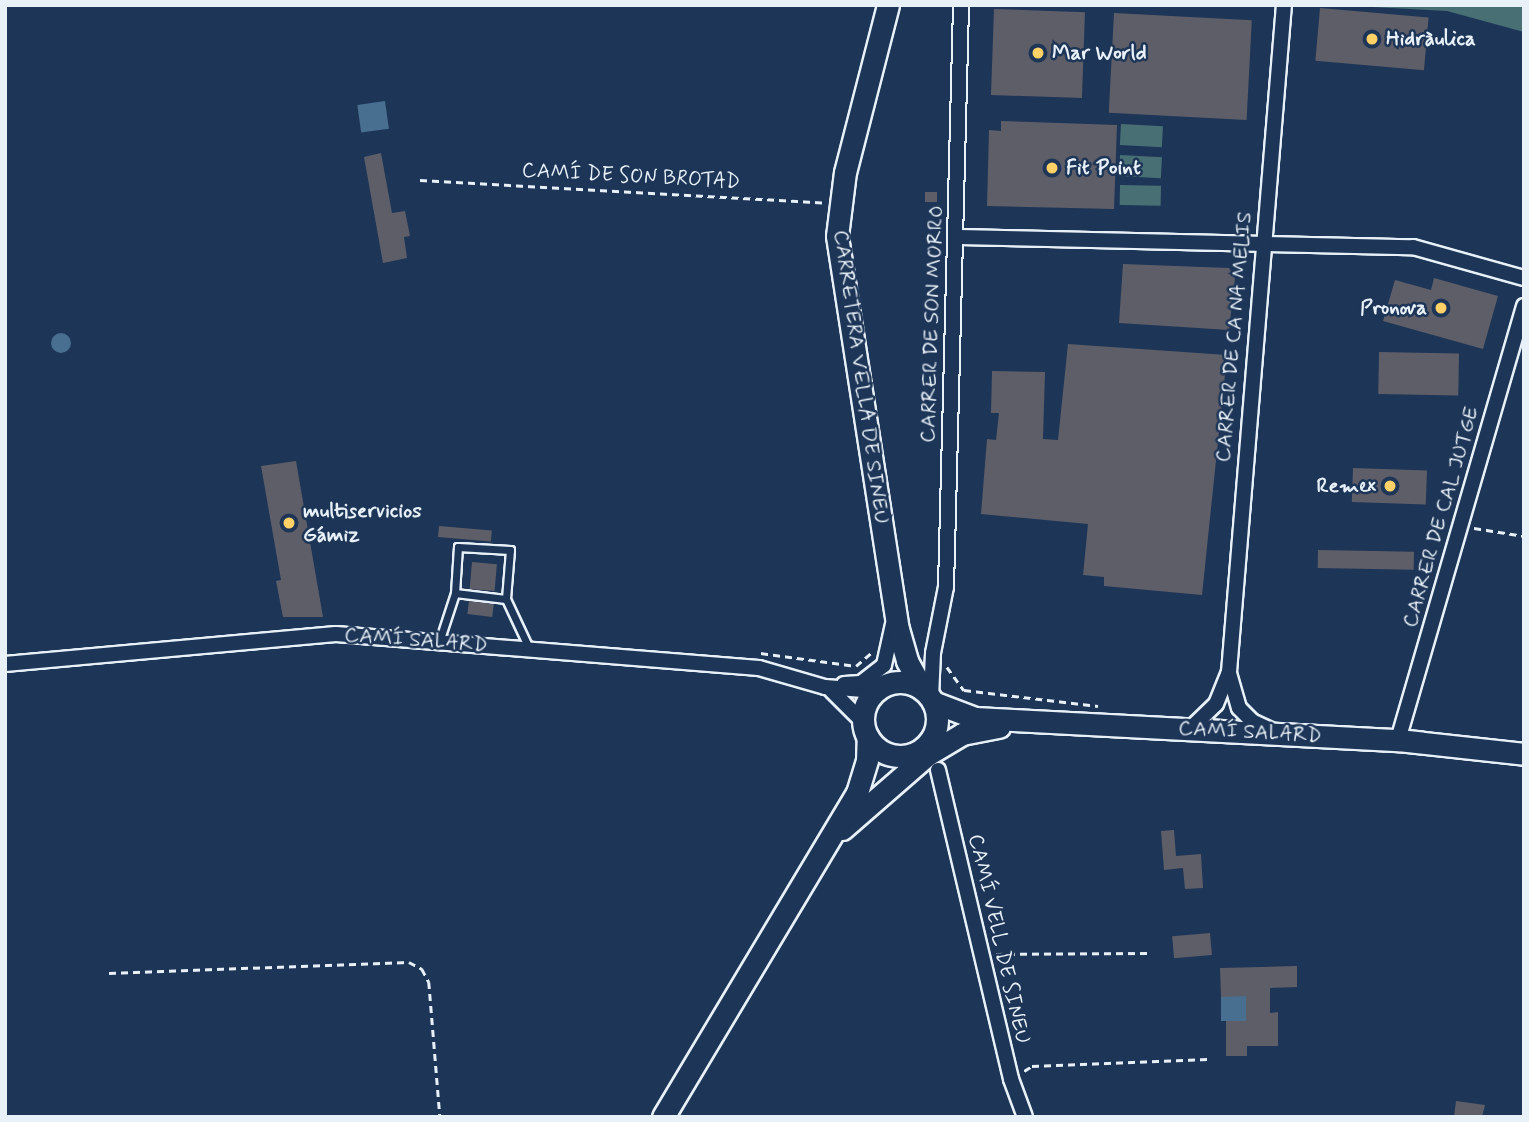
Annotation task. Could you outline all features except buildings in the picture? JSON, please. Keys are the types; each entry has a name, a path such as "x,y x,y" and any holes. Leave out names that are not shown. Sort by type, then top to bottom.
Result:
{"main road":[{"name":"CARRETERA VELLA DE SINEU","path":"888,5 845,172 837,236 898,629 907,661 929,696"},
{"name":"CARRETERA VELLA DE SINEU","path":"879,689 896,659 898,629"},
{"path":"663,1117 857,793 867,760 864,708 879,689 902,683 929,696 934,734 923,748 903,756 857,793"},
{"name":"CAMÍ SALARD","path":"929,696 975,718"},
{"name":"CAMÍ SALARD","path":"934,734 975,718 1398,740 1524,754"},
{"path":"825,845 946,743 962,734 1032,720"},
{"path":"865,729 886,753 903,756"}],"street":[{"name":"CARRER DE SON MORRO","path":"929,696 935,642 946,587 961,5"},
{"name":"CARRER DE CA NA MELIS","path":"1189,730 1216,704 1229,672 1284,5"},
{"path":"956,237 1413,247 1524,278"},
{"name":"CARRER DE CAL JUTGE","path":"1398,740 1524,306"},
{"path":"808,681 861,683 876,674 891,646 894,604"},
{"name":"CAMÍ SALARD","path":"5,664 337,634 759,668 825,687 844,699 865,729"},
{"name":"CARRER DE CA NA MELIS","path":"1229,672 1239,708 1252,721 1282,734"},
{"name":"CAMÍ SALARD","path":"825,687 879,689"},
{"name":"CAMÍ VELL DE SINEU","path":"938,770 1011,1079 1025,1117"}],"lane":[{"path":"439,642 454,593 458,547 510,550 506,599 530,649"},
{"path":"454,593 506,599"}],"path":[{"name":"CAMÍ DE SON BROTAD","path":"420,180 841,204"},
{"path":"1460,526 1524,536"},
{"path":"981,954 1150,953"},
{"path":"109,973 409,962 422,969 429,982 440,1117"},
{"path":"1011,1079 1032,1066 1208,1059"}],"green space":[{"path":"1336,5 1524,5 1524,32 1447,11"},
{"path":"1121,124 1163,126 1162,147 1120,145"},
{"path":"1120,155 1162,157 1161,178 1119,176"},
{"path":"1120,185 1161,186 1161,206 1120,205"}],"water":[{"path":"385,101 389,129 361,133 357,105"},
{"path":"57,333 65,333 71,343 65,353 57,353 51,347 51,339"},
{"path":"1221,996 1246,996 1246,1021 1221,1021"}],"place":[{"name":"Hidràulica","path":"1372,39"},
{"name":"Mar World","path":"1038,53"},
{"name":"Fit Point","path":"1052,168"},
{"name":"Pronova","path":"1441,308"},
{"name":"Remex","path":"1390,486"},
{"name":"multiservicios Gámiz","path":"289,523"}]}
